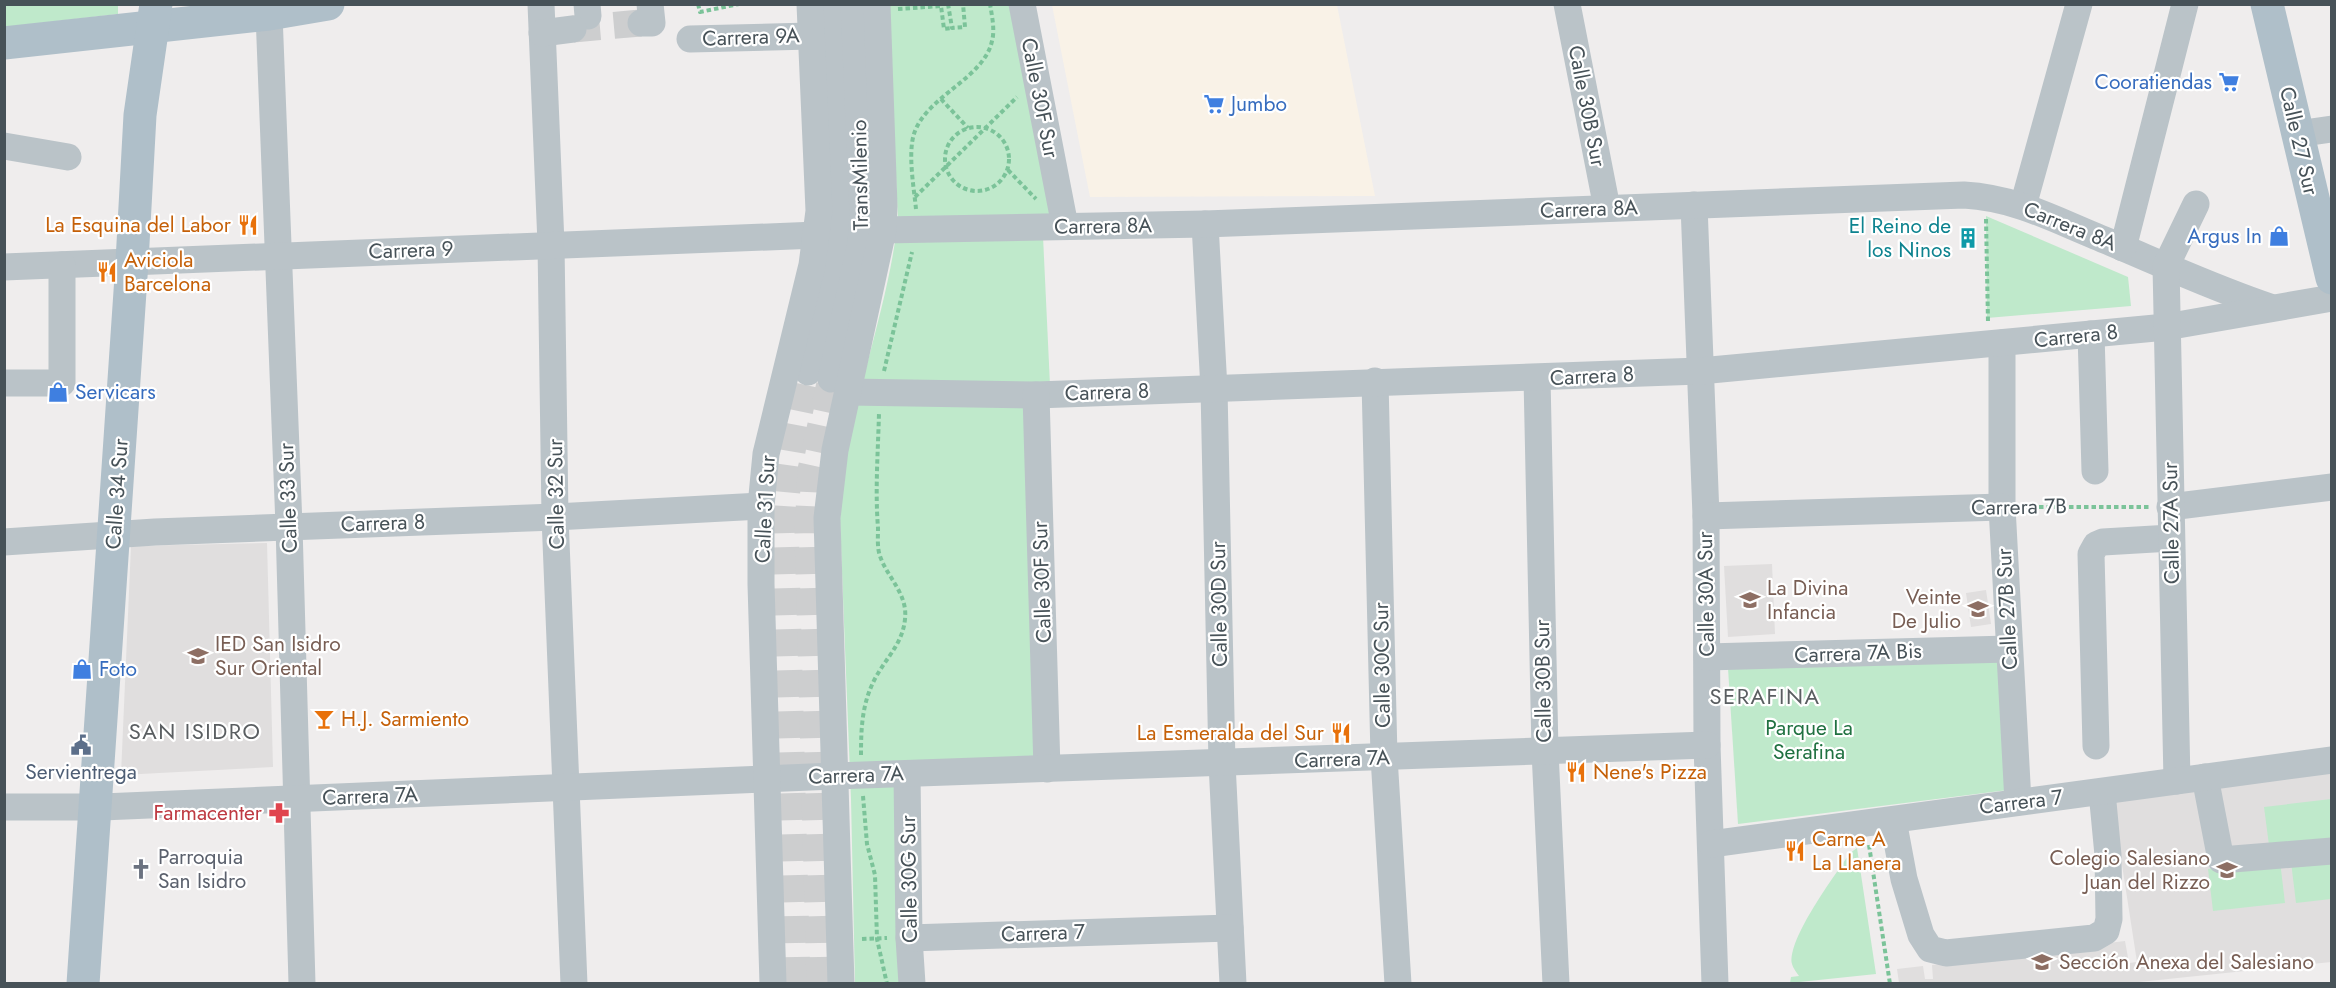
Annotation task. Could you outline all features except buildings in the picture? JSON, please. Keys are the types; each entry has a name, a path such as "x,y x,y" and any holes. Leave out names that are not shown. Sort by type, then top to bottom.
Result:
{"main road":[{"path":"4,43 155,16 269,14 328,4"},
{"name":"Calle 27 Sur","path":"2267,4 2331,278"},
{"name":"Calle 34 Sur","path":"83,984 140,115 155,16"}],"street":[{"name":"Calle 32 Sur","path":"541,4 551,244 555,517 574,984"},
{"name":"Calle 31 Sur","path":"773,984 761,584 761,506 766,454 812,265 817,235 819,184 810,4"},
{"name":"TransMilenio","path":"829,381 839,180 833,4"},
{"name":"TransMilenio","path":"829,381 861,243 863,214 854,4"},
{"name":"Calle 30F Sur","path":"1022,4 1065,226"},
{"name":"Calle 30B Sur","path":"1568,4 1607,208"},
{"path":"2024,206 2079,4"},
{"path":"2123,248 2185,4"},
{"path":"841,984 848,776 827,518 836,450 829,381 883,230 886,7"},
{"name":"Calle 33 Sur","path":"269,14 289,526 302,984"},
{"path":"542,33 583,17"},
{"name":"Carrera 9A","path":"690,39 811,36"},
{"path":"2297,134 2331,129"},
{"path":"4,146 68,157"},
{"name":"Carrera 8A","path":"883,230 1205,225 1964,195 1986,197 2024,206 2225,291 2274,308"},
{"path":"2166,266 2196,204"},
{"name":"Calle 30A Sur","path":"1694,205 1706,516 1707,745 1715,984"},
{"name":"Calle 30D Sur","path":"1205,225 1214,389 1222,763 1233,984"},
{"name":"Carrera 9","path":"4,267 817,235"},
{"path":"4,383 62,383 62,265"},
{"name":"Calle 27A Sur","path":"2166,266 2177,781"},
{"name":"Carrera 8","path":"829,381 879,392 1036,395 1700,371 2166,327 2331,298"},
{"path":"2091,334 2095,471"},
{"name":"Calle 27B Sur","path":"1995,344 2018,802"},
{"name":"Calle 30B Sur","path":"1538,378 1545,752 1556,984"},
{"name":"Calle 30C Sur","path":"1375,381 1384,758 1398,984"},
{"name":"Calle 30F Sur","path":"1036,395 1047,769"},
{"path":"2170,507 2331,487"},
{"name":"Carrera 8","path":"4,542 114,534 555,517 761,506"},
{"name":"Carrera 7B","path":"1706,516 2002,507"},
{"path":"2096,746 2091,554 2096,545 2103,542 2171,538"},
{"name":"Carrera 7A Bis","path":"1707,657 2009,649"},
{"name":"Carrera 7A","path":"4,807 96,807 767,779 1707,745"},
{"name":"Carrera 7","path":"1711,844 2331,760"},
{"name":"Calle 30G Sur","path":"907,774 909,938 912,984"},
{"path":"2205,777 2221,860 2331,851"},
{"path":"1893,820 1904,879 1921,935 1930,949 1946,953 2094,938 2106,931 2109,919 2108,855 2102,792"},
{"name":"Carrera 7","path":"909,938 1230,928"}],"path":[{"path":"698,4 700,12 739,4"},
{"path":"948,4 952,28"},
{"path":"886,7 941,6 944,29 965,27 963,4"},
{"path":"887,984 877,939 875,875 848,776 867,697 878,674 901,638 906,616 900,593 879,555 876,508 879,392 917,230 911,142 925,114 986,57 993,40 990,4"},
{"path":"915,198 1019,96"},
{"path":"941,99 968,128"},
{"path":"968,128 986,128 997,133 1009,151 1008,169 1001,181 992,188 972,191 962,187 953,181 946,167 945,151 950,142 956,134 968,128"},
{"path":"1008,169 1038,200"},
{"path":"1986,197 1995,344"},
{"name":"Carrera 7B","path":"2002,507 2170,507"},
{"path":"1866,823 1890,984"},
{"path":"857,939 909,938"}],"shaded area":[{"name":"Jumbo","path":"1052,5 1337,5 1375,196 1090,197"},
{"name":"IED San Isidro Sur Oriental","path":"267,543 273,767 121,775 131,546"},
{"name":"La Divina Infancia","path":"1772,564 1775,634 1728,637 1724,566"},
{"name":"Veinte De Julio","path":"1986,590 1991,624 1971,627 1966,593"},
{"name":"Colegio Salesiano Juan del Rizzo","path":"2331,773 2331,962 2120,984 1899,983 1897,969 1923,966 1925,979 1933,979 1932,965 2125,941 2129,963 2137,962 2112,800"}],"green space":[{"path":"4,5 118,5 118,14 5,27"},
{"path":"888,5 1009,5 1053,214 1042,215 1050,385 1030,387 1043,758 900,764 907,983 855,984 851,799 840,521 842,480 847,447 887,285 898,220"},
{"path":"1986,216 2128,277 2131,306 1987,318"},
{"name":"Parque La Serafina","path":"2001,661 2008,790 1738,824 1728,668"},
{"path":"2331,799 2331,846 2270,853 2264,807"},
{"path":"1857,848 1876,974 1790,983 1791,977 1799,976 1792,964 1792,953 1804,923 1850,853"},
{"path":"2331,857 2331,899 2296,903 2291,862"},
{"path":"2280,861 2285,903 2213,911 2208,869"}],"tunnel":[{"path":"573,29 641,23"},
{"path":"797,984 785,522 790,465 808,372"},
{"path":"820,984 808,533 811,470 831,379"}],"place":[{"name":"Cooratiendas","path":"2229,82"},
{"name":"Jumbo","path":"1214,104"},
{"name":"La Esquina del Labor","path":"248,225"},
{"name":"Argus In","path":"2279,236"},
{"name":"El Reino de los Ninos","path":"1968,238"},
{"name":"Aviciola Barcelona","path":"107,272"},
{"name":"Servicars","path":"58,392"},
{"name":"La Divina Infancia","path":"1750,600"},
{"name":"Veinte De Julio","path":"1978,609"},
{"name":"IED San Isidro Sur Oriental","path":"198,656"},
{"name":"Foto","path":"82,669"},
{"name":"H.J. Sarmiento","path":"324,719"},
{"name":"La Esmeralda del Sur","path":"1341,733"},
{"name":"Servientrega","path":"81,745"},
{"name":"Nene's Pizza","path":"1576,772"},
{"name":"Farmacenter","path":"279,813"},
{"name":"Carne A La Llanera","path":"1795,851"},
{"name":"Parroquia San Isidro","path":"141,869"},
{"name":"Colegio Salesiano Juan del Rizzo","path":"2227,870"},
{"name":"Sección Anexa del Salesiano","path":"2042,962"}],"district":[{"name":"SERAFINA","path":"1765,696"},
{"name":"SAN ISIDRO","path":"195,731"}]}
